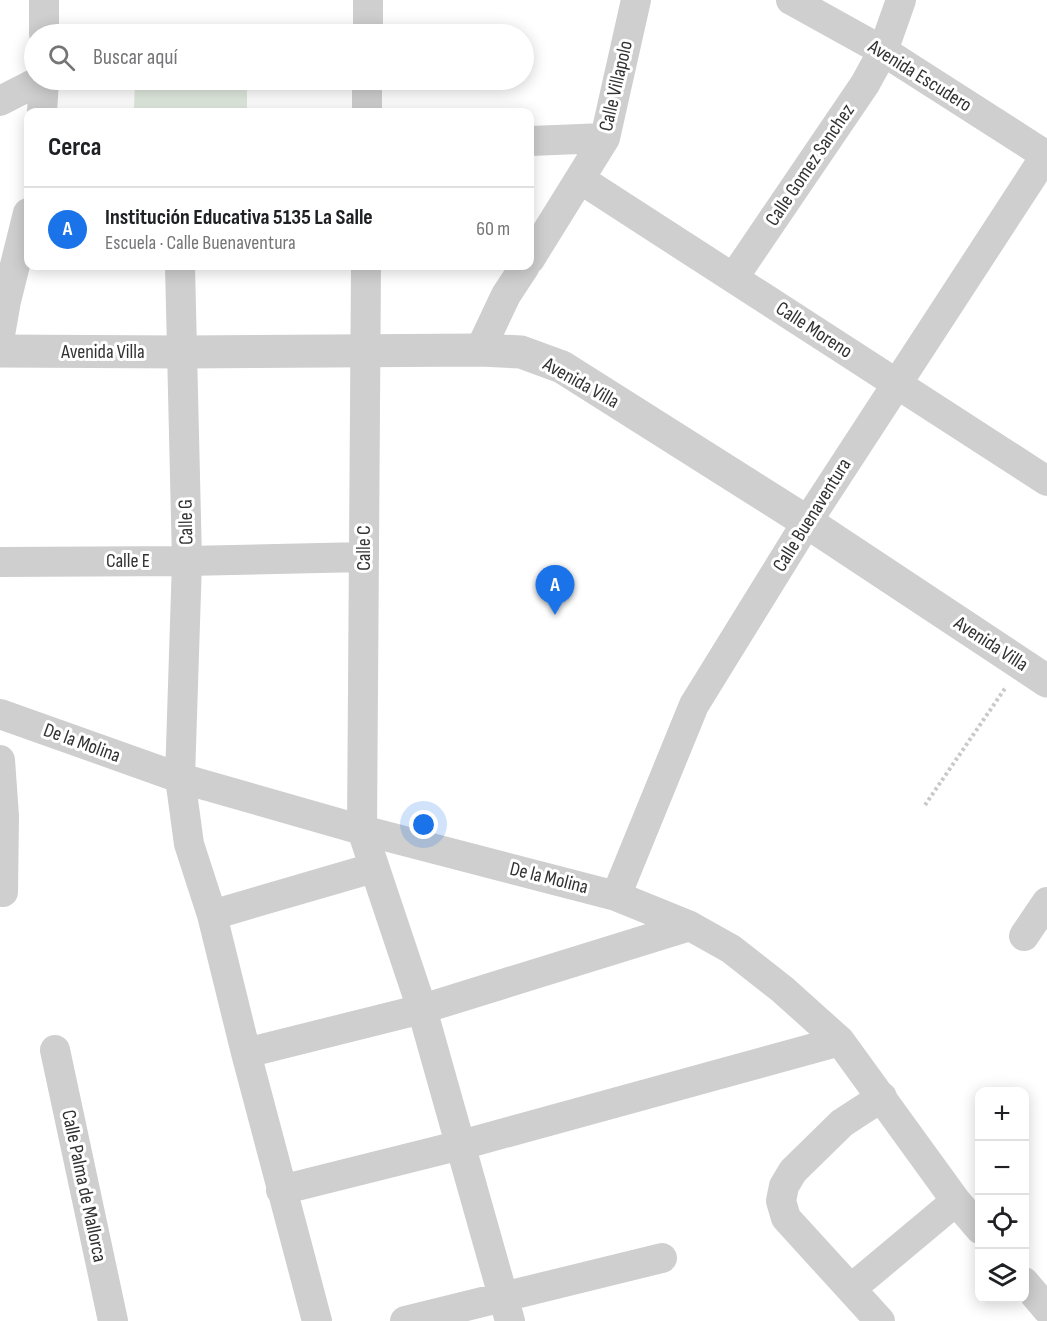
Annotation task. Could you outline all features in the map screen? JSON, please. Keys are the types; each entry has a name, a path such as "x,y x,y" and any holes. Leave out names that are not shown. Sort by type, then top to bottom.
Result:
{"street":[{"path":"44,0 44,24"},
{"path":"368,0 368,24"},
{"name":"Calle Villapolo","path":"534,253 605,138 636,0"},
{"name":"Avenida Escudero","path":"791,0 883,51 1046,156"},
{"name":"Calle Gomez Sanchez","path":"734,277 865,84 883,51 900,0"},
{"path":"0,101 24,89"},
{"path":"42,90 42,108"},
{"path":"367,108 368,90"},
{"path":"534,141 605,138"},
{"name":"Calle Buenaventura","path":"616,896 694,705 896,383 1046,156"},
{"name":"Calle Moreno","path":"580,179 1047,481"},
{"path":"0,335 24,229"},
{"name":"Calle G","path":"180,270 187,561 180,778 189,844 213,915 281,1190 317,1321"},
{"name":"Calle C","path":"366,270 362,830 422,1009 506,1308"},
{"path":"480,350 506,296 522,270"},
{"name":"Avenida Villa","path":"0,351 480,350 520,352 562,368 807,522 1034,673"},
{"name":"Calle E","path":"0,562 364,557"},
{"name":"De la Molina","path":"0,714 180,778 362,830 616,896 690,926 730,949 782,989 840,1041 956,1201 975,1223"},
{"path":"0,760 4,816 3,892"},
{"path":"213,915 373,868"},
{"path":"1024,936 1047,902"},
{"path":"246,1053 422,1009 690,926"},
{"path":"281,1190 461,1145 840,1041"},
{"name":"Calle Palma de Mallorca","path":"55,1050 113,1321"},
{"path":"880,1321 786,1218 781,1201 783,1186 793,1171 842,1123 882,1097"},
{"path":"852,1288 956,1201"},
{"path":"405,1321 506,1308 662,1258"},
{"path":"1029,1288 1047,1309"}],"path":[{"path":"925,805 1034,673"}],"shaded area":[{"path":"135,90 247,90 247,108 134,108"}],"place":[{"name":"Institución Educativa 5135 La Salle","path":"555,615"}]}
